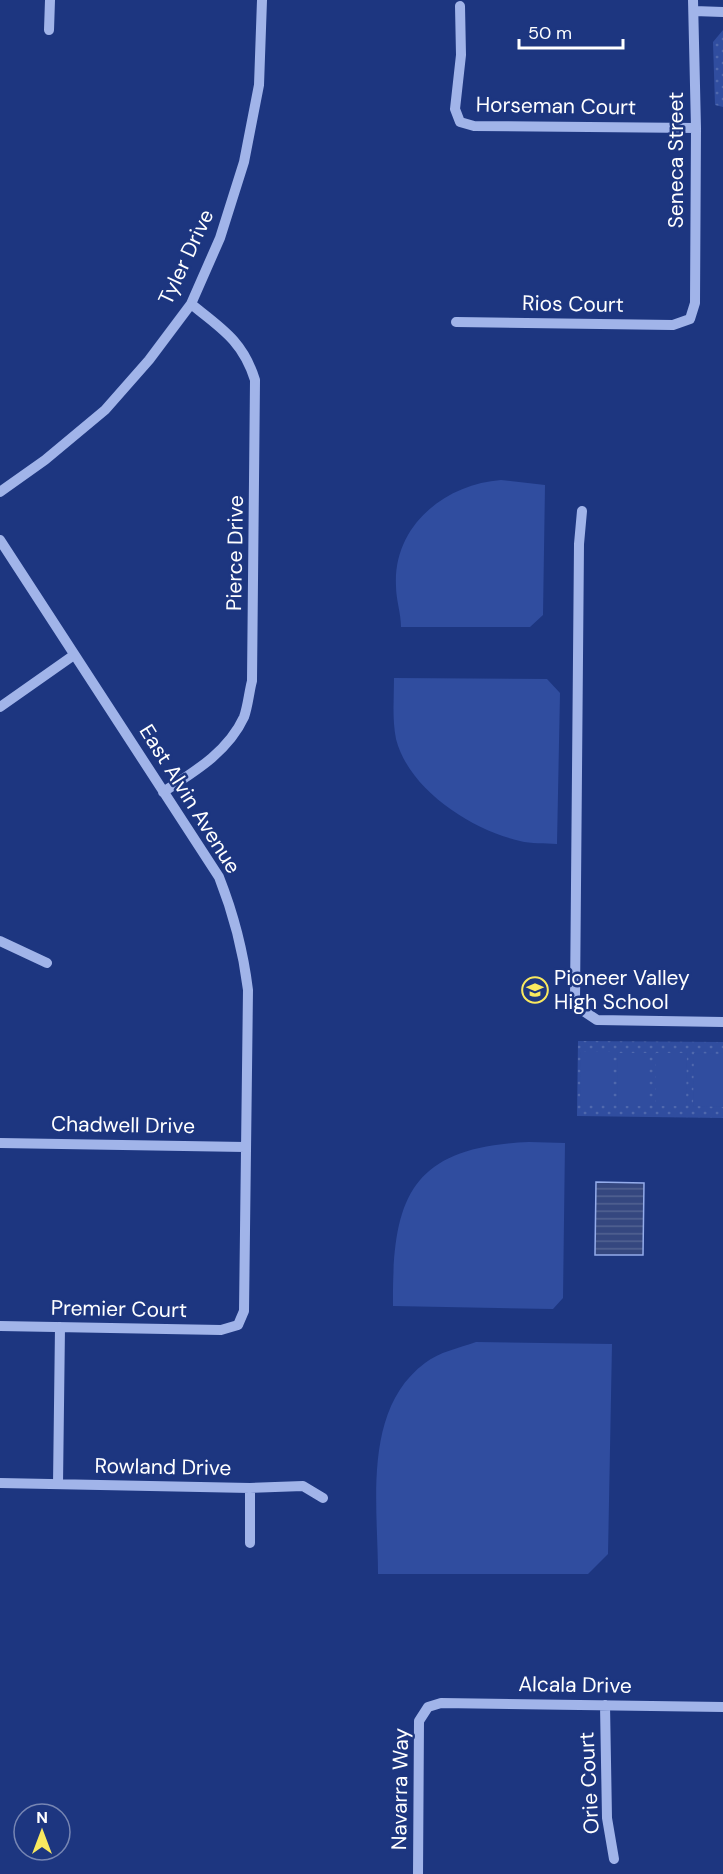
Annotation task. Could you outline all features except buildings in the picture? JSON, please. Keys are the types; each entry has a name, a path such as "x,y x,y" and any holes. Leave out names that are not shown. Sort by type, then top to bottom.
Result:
{"street":[{"path":"49,30 50,0"},
{"name":"Tyler Drive","path":"0,492 45,460 105,410 149,360 191,304 220,238 244,162 259,84 262,0"},
{"name":"Horseman Court","path":"460,6 461,55 455,109 460,122 474,126 696,128"},
{"path":"694,6 723,12"},
{"name":"Seneca Street","path":"690,319 695,303 694,6"},
{"name":"Pierce Drive","path":"164,792 204,766 225,745 244,717 252,681 255,380 249,360 239,344 191,304"},
{"name":"Rios Court","path":"456,322 673,325 690,319"},
{"path":"582,512 579,544 575,999 585,1012 597,1020 723,1022"},
{"name":"East Alvin Avenue","path":"0,540 219,877 235,917 243,950 248,990 244,1311 237,1325"},
{"path":"0,707 74,655"},
{"path":"0,941 47,963"},
{"name":"Chadwell Drive","path":"0,1143 245,1147"},
{"name":"Premier Court","path":"0,1326 221,1330 237,1325"},
{"path":"58,1484 60,1327"},
{"name":"Rowland Drive","path":"0,1483 250,1488 303,1486 323,1498"},
{"path":"250,1488 250,1543"},
{"name":"Alcala Drive","path":"428,1707 441,1703 723,1707"},
{"name":"Orie Court","path":"605,1705 607,1818 614,1859"},
{"name":"Navarra Way","path":"418,1874 419,1721 428,1707"}],"shaded area":[{"path":"723,30 723,107 715,105 713,42"},
{"path":"501,480 545,485 543,615 530,627 401,627 396,591 397,564 403,544 413,527 443,499 481,483"},
{"path":"394,678 547,679 560,693 557,844 524,842 501,836 463,817 428,791 403,758 396,739"},
{"path":"578,1041 723,1042 723,1118 577,1116"},
{"path":"581,1052 611,1052 611,1105 580,1105"},
{"path":"618,1053 648,1053 648,1106 617,1106"},
{"path":"656,1053 687,1053 686,1106 656,1106"},
{"path":"694,1053 723,1054 723,1107 693,1106"},
{"path":"529,1142 565,1143 563,1298 553,1309 393,1306 397,1236 404,1208 416,1185 433,1168 457,1155 489,1146"},
{"path":"596,1182 644,1183 643,1255 595,1255"},
{"path":"476,1342 612,1344 608,1554 588,1574 378,1574 376,1489 378,1460 382,1432 391,1406 405,1383 425,1363 443,1353"}],"place":[{"name":"Pioneer Valley High School","path":"535,990"}]}
